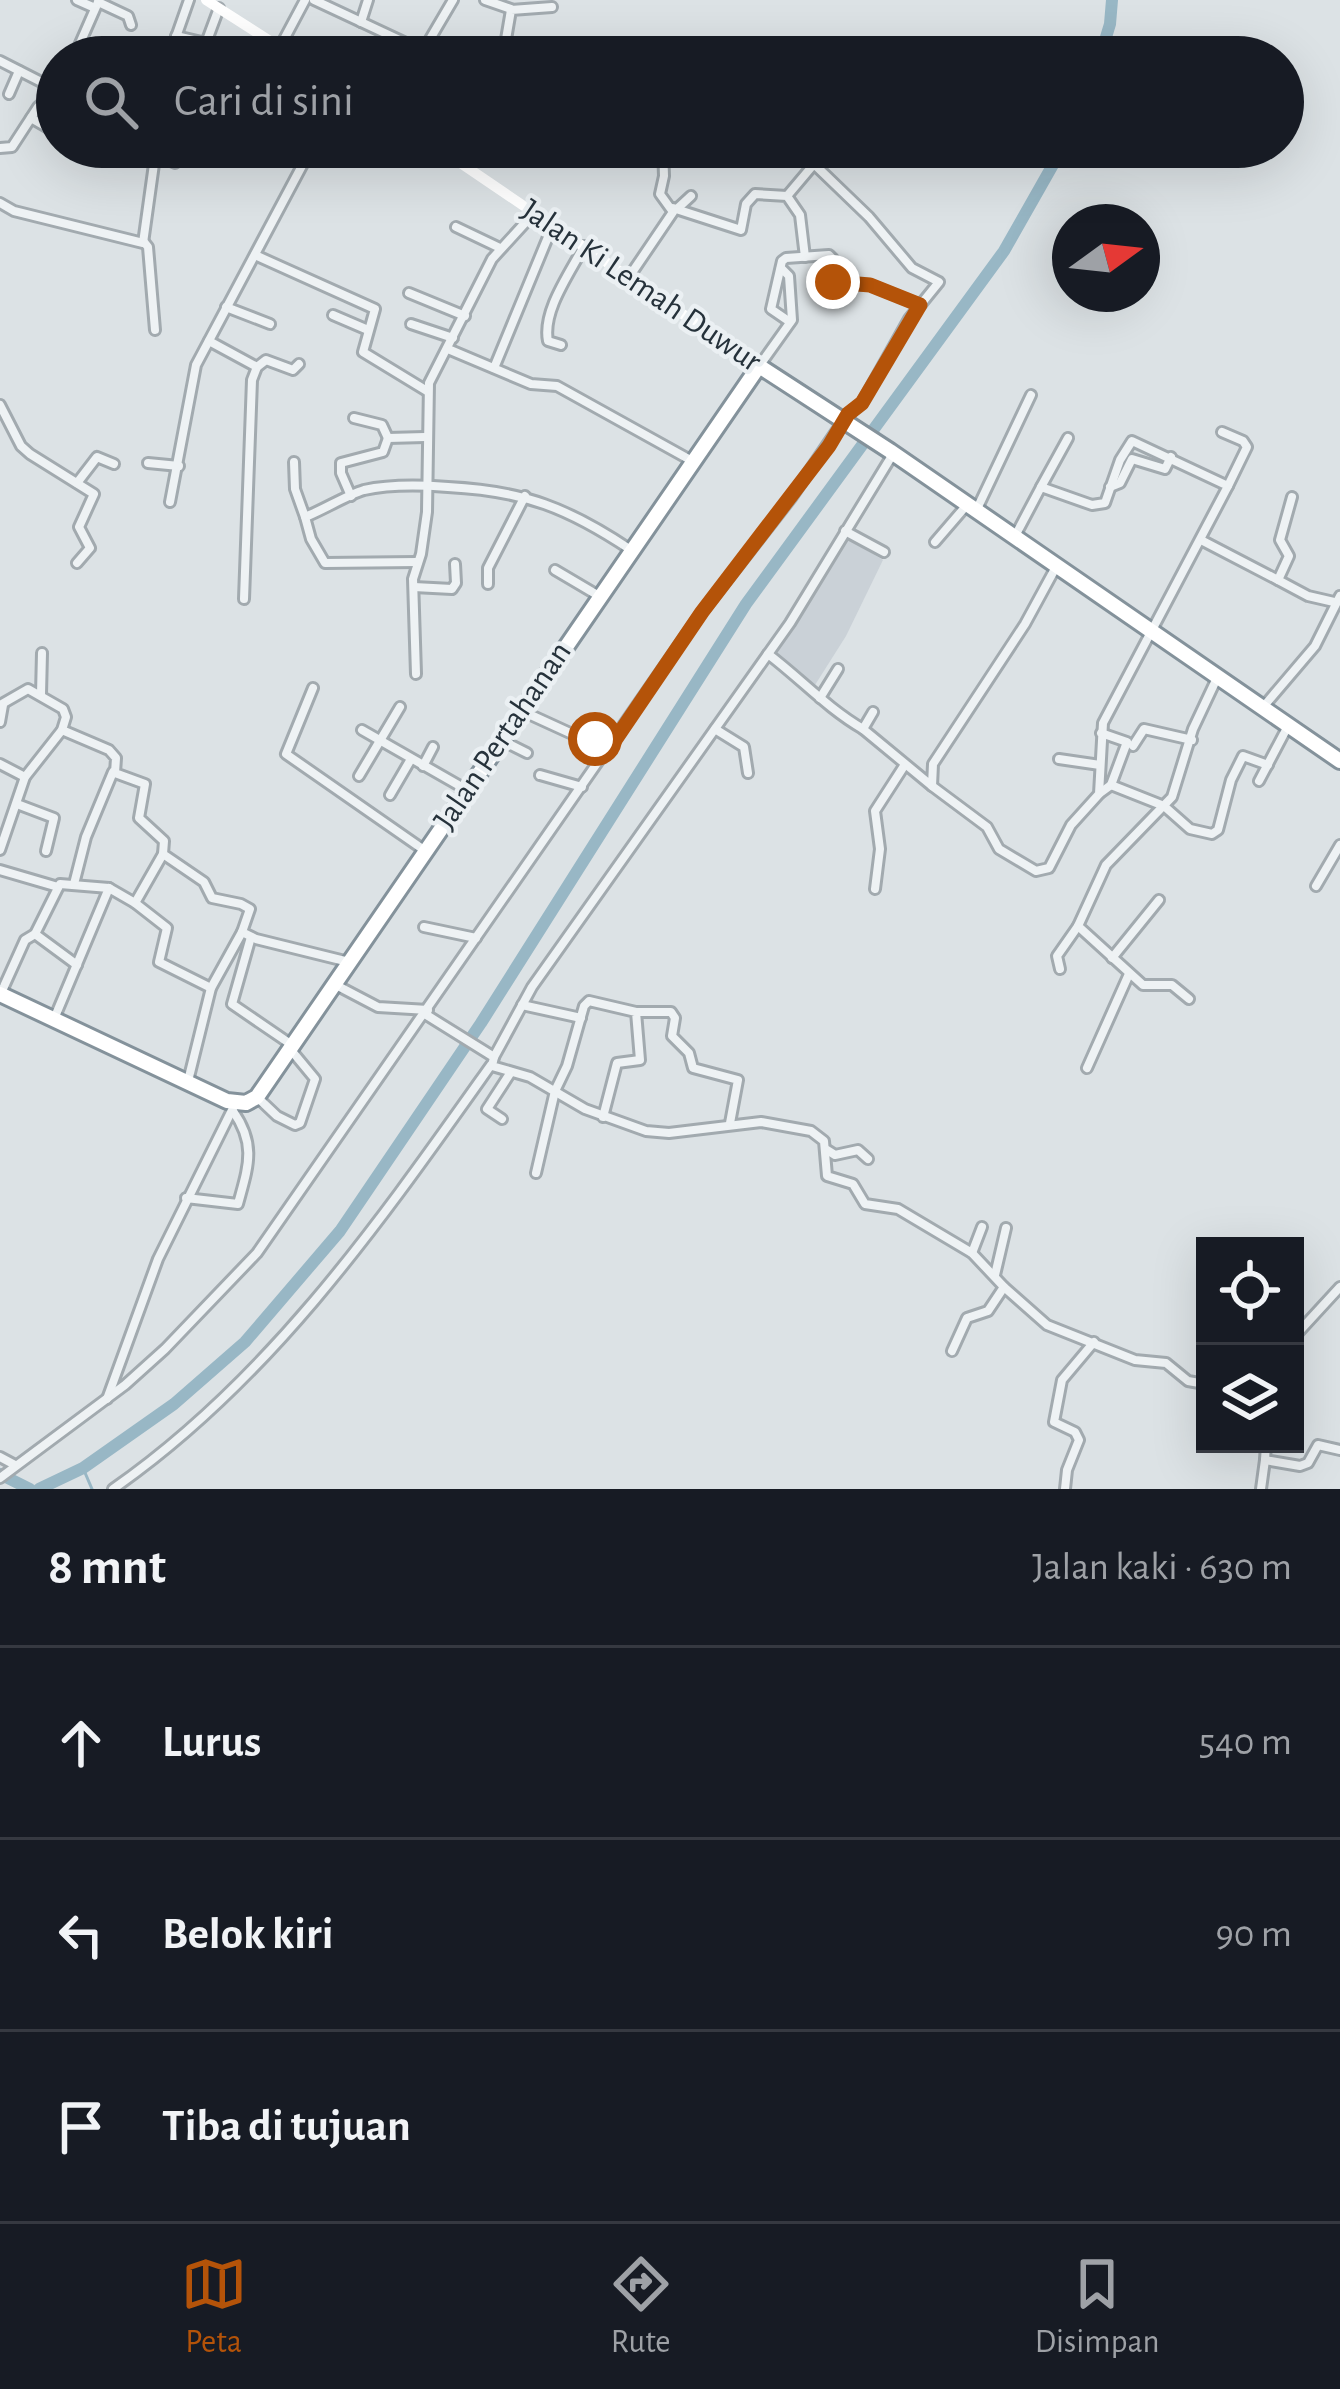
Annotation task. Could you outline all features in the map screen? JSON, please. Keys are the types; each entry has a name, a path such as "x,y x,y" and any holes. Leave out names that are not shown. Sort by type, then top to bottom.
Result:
{"highway":[{"name":"Jalan Ki Lemah Duwur","path":"759,366 892,452 1340,761"},
{"name":"Jalan Pertahanan","path":"243,1104 292,1048 759,366"},
{"path":"0,994 243,1104"}],"main road":[{"path":"206,0 263,36"},
{"name":"Jalan Ki Lemah Duwur","path":"467,168 759,366"}],"street":[{"path":"77,0 128,16 130,25"},
{"path":"176,36 189,0"},
{"path":"286,36 305,0"},
{"path":"314,0 391,36"},
{"path":"361,22 368,0"},
{"path":"432,36 453,0"},
{"path":"485,0 512,9 528,4 552,7"},
{"path":"83,36 97,4"},
{"path":"209,36 219,8"},
{"path":"507,36 512,9"},
{"path":"0,61 36,80"},
{"path":"9,94 19,71"},
{"path":"0,148 12,147 36,113"},
{"path":"31,118 36,121"},
{"path":"144,242 154,168"},
{"path":"170,502 196,365 300,168"},
{"path":"664,168 660,194 675,209 741,230 746,204 755,194 794,200 805,256"},
{"path":"787,196 811,168"},
{"path":"0,1478 106,1400 165,1349 257,1253 702,612 862,403 920,305 939,282 912,268 818,168"},
{"path":"628,277 675,209 691,196"},
{"path":"0,203 14,211 144,242 155,330"},
{"path":"416,674 414,586 428,486 428,391 500,248 534,213"},
{"path":"494,368 554,225"},
{"path":"456,227 500,248"},
{"path":"561,345 545,334 556,300 584,246"},
{"path":"255,255 374,309 363,352 428,391"},
{"path":"790,322 771,309 780,268 784,259 805,256 831,256 834,283 870,285 920,305"},
{"path":"759,366 790,322 789,277 780,268"},
{"path":"409,293 465,316"},
{"path":"226,307 270,324"},
{"path":"334,315 368,330"},
{"path":"411,324 453,338"},
{"path":"209,341 257,367"},
{"path":"448,349 536,386 557,386 694,462"},
{"path":"244,599 250,394 257,367 268,360 293,370 299,364"},
{"path":"935,542 971,509 1031,395"},
{"path":"0,405 21,446 94,495 79,527 89,548 77,563"},
{"path":"351,496 341,463 383,452 388,439 382,425 354,418"},
{"path":"1099,794 1101,733 1125,677 1246,447 1222,432"},
{"path":"388,439 425,437"},
{"path":"1014,539 1068,438"},
{"path":"1041,487 1097,506 1105,503 1132,441 1228,486"},
{"path":"113,1489 161,1456 242,1382 349,1262 768,654 892,452"},
{"path":"77,483 97,457 114,464"},
{"path":"1110,487 1120,483 1132,459 1162,469 1172,457"},
{"path":"294,462 295,489 311,539 325,562 418,562"},
{"path":"148,463 179,466"},
{"path":"305,517 385,487 489,489 525,496 581,517 631,550"},
{"path":"488,584 488,568 525,496"},
{"path":"1278,580 1289,556 1280,540 1292,496"},
{"path":"845,532 884,552"},
{"path":"1201,540 1308,596 1337,599 1315,646 1263,707"},
{"path":"414,586 452,589 455,564"},
{"path":"932,786 933,764 1056,567"},
{"path":"555,570 599,596"},
{"path":"41,694 42,653"},
{"path":"768,654 814,689 826,707 862,729 987,827 1010,858 1040,872 1048,868 1071,825 1111,785 1127,742 1101,733"},
{"path":"820,698 838,669"},
{"path":"1060,969 1058,956 1078,926 1106,865 1176,790 1193,729 1217,678"},
{"path":"313,688 286,754 425,851"},
{"path":"0,722 2,705 23,689 41,694 65,712 62,730 25,777 0,850"},
{"path":"359,776 400,707"},
{"path":"520,710 570,733 615,740"},
{"path":"862,729 873,712"},
{"path":"1259,781 1288,726"},
{"path":"715,729 745,748 748,773"},
{"path":"1133,746 1144,729 1192,740"},
{"path":"62,730 109,750 116,758 74,884"},
{"path":"362,730 467,790"},
{"path":"502,740 526,753"},
{"path":"423,766 433,747"},
{"path":"1111,785 1164,806 1190,829 1216,833 1243,756 1268,765"},
{"path":"390,795 411,759"},
{"path":"1059,759 1100,765"},
{"path":"0,764 25,777"},
{"path":"875,890 880,849 874,811 904,766"},
{"path":"114,770 145,784 137,814 164,841 163,854 135,903"},
{"path":"540,776 582,787"},
{"path":"17,804 54,818 46,851"},
{"path":"0,812 12,818"},
{"path":"1316,886 1340,844"},
{"path":"163,854 204,882 212,898 247,906 251,914 232,1004 292,1048 315,1079 300,1123 295,1125 243,1104"},
{"path":"0,870 58,887"},
{"path":"0,994 25,940 35,934 64,882 109,888 135,903 166,928 158,959 161,965 211,988"},
{"path":"53,1019 109,888"},
{"path":"1112,958 1159,900"},
{"path":"1078,926 1145,986 1172,985 1189,999"},
{"path":"424,927 476,938"},
{"path":"35,934 77,965"},
{"path":"247,935 349,962"},
{"path":"188,1082 211,988 247,935"},
{"path":"1087,1068 1129,974"},
{"path":"335,984 368,1004 426,1012 511,1072 604,1117 646,1131 669,1133 773,1122 822,1136 827,1175 850,1181 865,1204 898,1209 972,1253 1047,1324 1135,1360 1166,1364 1196,1382"},
{"path":"536,1173 555,1090 589,1001 636,1012 670,1012 675,1018 672,1036 689,1053 693,1068 738,1080 730,1124"},
{"path":"522,1005 580,1018"},
{"path":"604,1117 616,1063 640,1060 636,1012"},
{"path":"502,1119 487,1109 511,1072"},
{"path":"106,1400 186,1198 243,1104"},
{"path":"186,1198 238,1204 249,1138 243,1104"},
{"path":"825,1149 835,1155 858,1150 868,1159"},
{"path":"972,1253 982,1227"},
{"path":"994,1276 1006,1228"},
{"path":"1304,1326 1340,1287"},
{"path":"952,1352 967,1318 988,1311 1004,1288"},
{"path":"1065,1489 1079,1440 1075,1432 1054,1422 1059,1386 1094,1342"},
{"path":"1265,1460 1305,1466 1318,1445 1340,1450"},
{"path":"1261,1489 1265,1453"},
{"path":"0,1457 12,1468"}],"shaded area":[{"path":"846,538 883,560 846,636 815,685 774,654"}],"waterway":[{"path":"1106,36 1112,0"},
{"path":"39,1489 83,1468 174,1404 245,1342 340,1231 481,1023 746,604 1004,251 1051,168"},
{"path":"83,1468 92,1489"},
{"path":"0,1474 30,1489"}],"route":[{"path":"595,739 615,740 702,612 791,498 848,414 862,403 920,305 870,285 833,282"}]}
